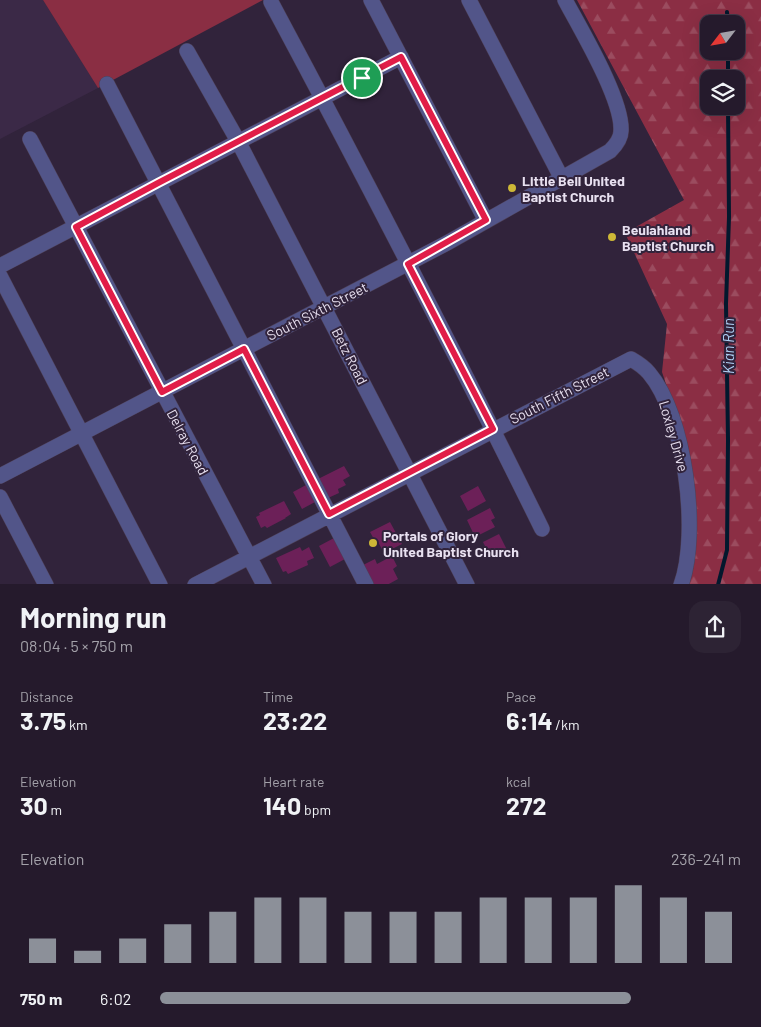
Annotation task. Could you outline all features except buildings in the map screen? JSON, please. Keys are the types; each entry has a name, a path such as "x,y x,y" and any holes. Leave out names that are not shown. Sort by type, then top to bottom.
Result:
{"street":[{"path":"371,0 486,220"},
{"path":"469,0 562,179"},
{"name":"South Sixth Street","path":"0,476 408,264 610,152 619,140 621,132 615,100 565,0"},
{"path":"270,2 408,264 542,529"},
{"name":"Betz Road","path":"187,51 238,141 467,584"},
{"path":"0,266 401,57"},
{"path":"107,84 366,584"},
{"name":"Delray Road","path":"30,139 264,584"},
{"path":"0,276 160,584"},
{"name":"South Fifth Street","path":"195,584 631,359"},
{"name":"Loxley Drive","path":"631,359 650,373 662,394 683,458 687,489 688,551 680,584"},
{"path":"0,497 46,584"}],"shaded area":[{"path":"0,0 43,0 98,88 0,139"},
{"path":"43,0 263,0 98,88"}],"green space":[{"path":"577,0 761,0 761,584 686,584 685,441 662,372 667,324 625,233 684,200"}],"waterway":[{"name":"Kian Run","path":"728,60 728,70"},
{"name":"Kian Run","path":"718,584 727,550 726,304 729,217 728,115"}],"place":[{"name":"Little Bell United Baptist Church","path":"512,188"},
{"name":"Beulahland Baptist Church","path":"612,237"},
{"name":"Portals of Glory United Baptist Church","path":"373,543"}],"route":[{"path":"401,57 486,220 408,264 493,429 410,474 329,514 244,349 162,392 76,227 362,78 401,57"}]}
